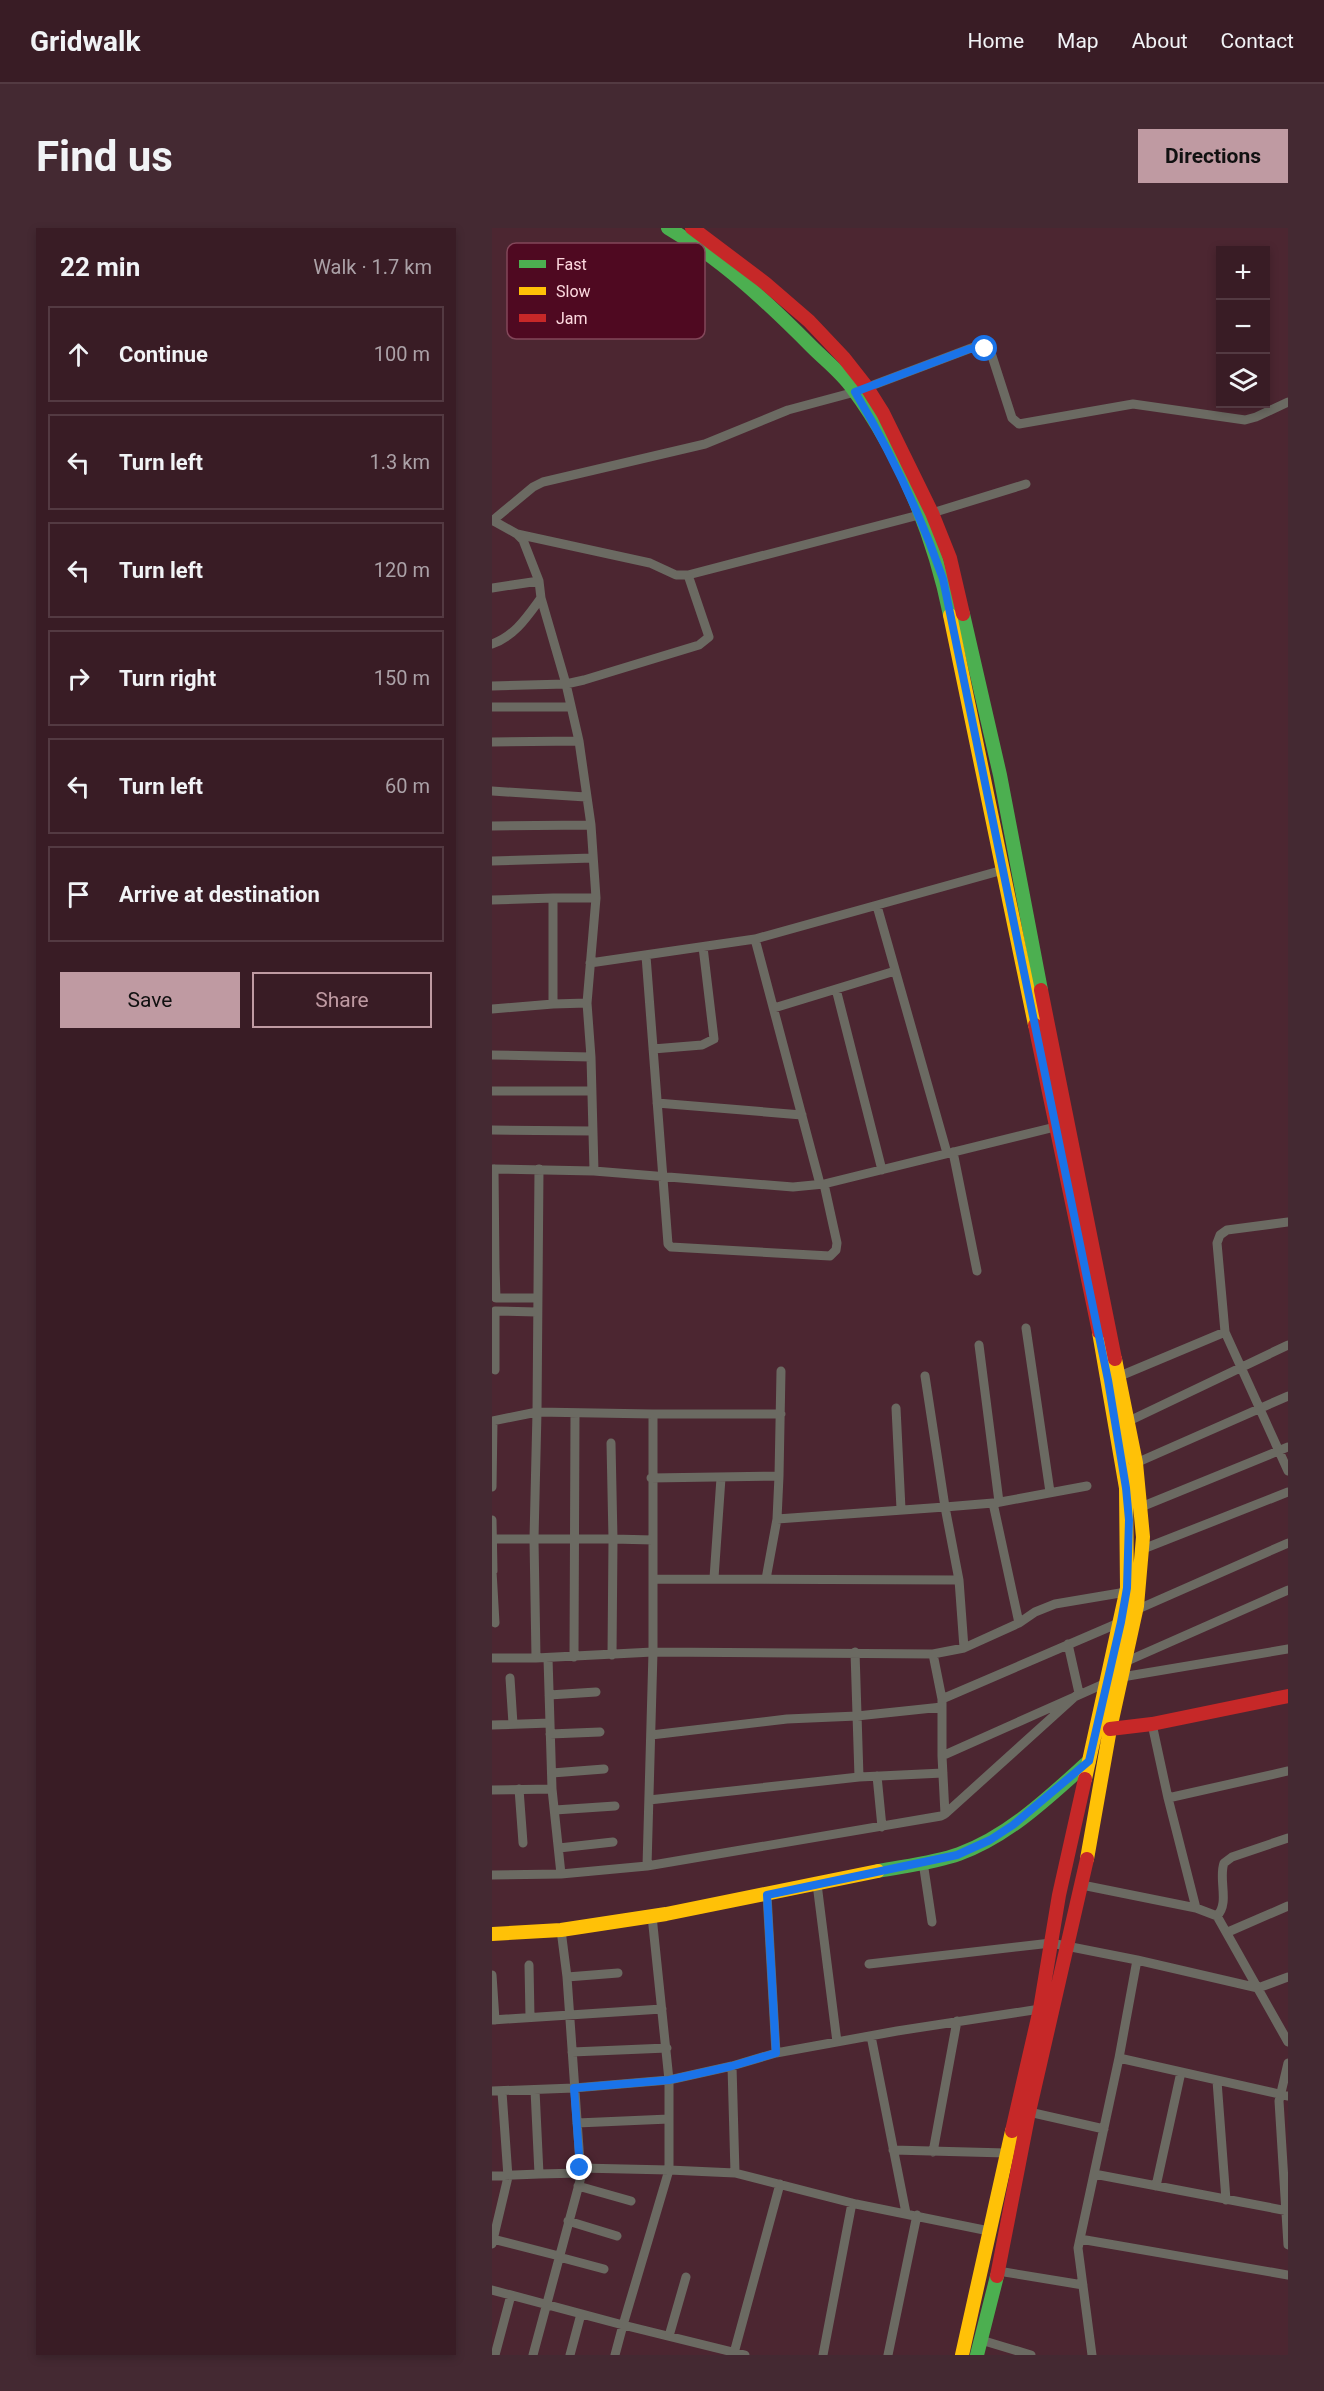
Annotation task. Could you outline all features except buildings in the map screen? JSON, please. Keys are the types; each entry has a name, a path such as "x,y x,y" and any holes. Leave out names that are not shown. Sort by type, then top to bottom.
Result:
{"street":[{"path":"668,228 690,243"},
{"path":"692,228 809,321 861,389"},
{"path":"705,254 742,279 884,413 926,514 950,558 1000,775 1022,896 1136,1463 1143,1549 1136,1610 1122,1677 1089,1761 1079,1803 1040,2009 962,2355"},
{"path":"594,1171 587,1004 596,898 591,825 579,741 539,581 523,540 493,520 533,487 543,482 705,444 788,410 861,389 969,349 980,348 988,351 992,356 1014,420 1019,424 1133,404 1245,420 1288,402"},
{"path":"517,534 650,563 676,575 688,574 926,514 1026,484"},
{"path":"926,514 943,579 1107,1370 1129,1520 1126,1592 1108,1682 1083,1885 1029,2112 998,2271 977,2355"},
{"path":"492,686 566,684 599,677 706,642 708,637 688,574"},
{"path":"493,587 539,581"},
{"path":"492,644 515,632 542,598"},
{"path":"492,707 571,707"},
{"path":"492,742 579,741"},
{"path":"492,791 586,797"},
{"path":"492,826 591,825"},
{"path":"492,861 592,858"},
{"path":"590,963 755,939 1003,870"},
{"path":"553,898 553,1004"},
{"path":"492,900 596,898"},
{"path":"877,906 950,1152 977,1271"},
{"path":"646,956 666,1241 669,1246 827,1257 836,1250 837,1243 755,939"},
{"path":"653,1049 702,1046 714,1039 703,947"},
{"path":"774,1008 895,971"},
{"path":"836,989 882,1170"},
{"path":"492,1009 587,1004"},
{"path":"492,1055 591,1057"},
{"path":"492,1091 591,1090"},
{"path":"657,1103 802,1115"},
{"path":"537,1298 496,1298 493,1268 493,1169 594,1171 793,1187 822,1184 1056,1127"},
{"path":"492,1130 593,1131"},
{"path":"536,1658 534,1539 539,1169"},
{"path":"1288,1222 1227,1230 1220,1235 1217,1243 1225,1332 1288,1471"},
{"path":"495,1370 493,1328 495,1311 536,1312"},
{"path":"1026,1328 1050,1492"},
{"path":"1120,1376 1225,1332"},
{"path":"1129,1420 1288,1344"},
{"path":"979,1345 996,1502 1019,1623"},
{"path":"766,1579 777,1519 781,1371"},
{"path":"925,1377 959,1580 964,1648"},
{"path":"1136,1463 1288,1396"},
{"path":"896,1408 901,1509"},
{"path":"492,1487 493,1421 537,1412 781,1414"},
{"path":"574,1658 575,1414"},
{"path":"647,1866 653,1652 651,1478 653,1414"},
{"path":"611,1443 612,1655"},
{"path":"1141,1507 1288,1447"},
{"path":"651,1478 779,1476"},
{"path":"714,1578 721,1478"},
{"path":"777,1519 996,1502 1087,1486"},
{"path":"1143,1549 1288,1492"},
{"path":"492,1520 495,1623"},
{"path":"493,1539 653,1540"},
{"path":"1136,1610 1288,1543"},
{"path":"653,1579 959,1580"},
{"path":"1125,1662 1288,1590"},
{"path":"492,1658 574,1658 653,1652 933,1654 964,1648 1055,1604 1126,1592"},
{"path":"651,1735 787,1719 857,1716 942,1703 1068,1644 1121,1622"},
{"path":"1068,1644 1079,1693"},
{"path":"1122,1677 1288,1649"},
{"path":"855,1652 859,1777"},
{"path":"933,1654 942,1703 945,1814"},
{"path":"548,1658 552,1789 561,1874"},
{"path":"510,1678 513,1725"},
{"path":"942,1756 1108,1682"},
{"path":"549,1695 596,1692"},
{"path":"492,1875 561,1874 647,1866 937,1817 945,1814 1079,1693"},
{"path":"1103,1728 1152,1724 1288,1696"},
{"path":"492,1725 550,1723"},
{"path":"1152,1724 1196,1908"},
{"path":"550,1734 600,1732"},
{"path":"492,1934 561,1930 652,1916 767,1895 957,1855 990,1840 1013,1825 1089,1761"},
{"path":"552,1773 604,1769"},
{"path":"1168,1798 1288,1771"},
{"path":"649,1800 859,1777 943,1773"},
{"path":"877,1776 882,1827"},
{"path":"519,1789 523,1843"},
{"path":"492,1790 552,1789"},
{"path":"1052,1793 1068,1793 1079,1803"},
{"path":"555,1810 615,1806"},
{"path":"1217,1916 1223,1904 1224,1863 1232,1857 1288,1838"},
{"path":"559,1848 613,1842"},
{"path":"923,1862 933,1922"},
{"path":"818,1884 837,2042"},
{"path":"1083,1885 1196,1908 1217,1916 1288,2042"},
{"path":"767,1895 776,2053"},
{"path":"1228,1932 1288,1906"},
{"path":"615,2355 669,2170 667,2048 652,1916"},
{"path":"533,2355 578,2186 580,2170 567,1977 561,1930"},
{"path":"869,1964 1051,1943 1258,1988 1288,1977"},
{"path":"1092,2355 1078,2248 1119,2058 1137,1960"},
{"path":"529,1965 530,2017"},
{"path":"567,1977 618,1973"},
{"path":"492,1976 494,2020 662,2008"},
{"path":"604,2269 493,2241 508,2177 497,2091 574,2088 669,2080 732,2066 776,2053 957,2021 1040,2009"},
{"path":"933,2152 957,2021"},
{"path":"871,2036 906,2213"},
{"path":"572,2052 667,2048"},
{"path":"1119,2058 1284,2095"},
{"path":"1288,2063 1284,2095 1279,2101 1288,2245"},
{"path":"732,2066 735,2173"},
{"path":"1156,2186 1181,2072"},
{"path":"1217,2080 1226,2200"},
{"path":"535,2090 539,2174"},
{"path":"1029,2112 1104,2129"},
{"path":"577,2123 669,2119"},
{"path":"893,2150 1006,2153"},
{"path":"492,2176 508,2177 580,2170 735,2173 852,2203 989,2231"},
{"path":"1094,2174 1287,2211"},
{"path":"734,2353 780,2184"},
{"path":"578,2186 631,2201"},
{"path":"823,2355 852,2203"},
{"path":"888,2355 917,2216"},
{"path":"568,2221 617,2236"},
{"path":"1080,2239 1288,2275"},
{"path":"998,2271 1083,2285"},
{"path":"669,2336 686,2277"},
{"path":"492,2290 669,2336 712,2351 745,2355"},
{"path":"495,2355 511,2295"},
{"path":"570,2355 581,2314"},
{"path":"981,2340 1031,2355"}],"traffic: fast":[{"path":"668,228 692,243"},
{"path":"705,253 744,283 839,372 870,414 901,468 914,497 935,556 950,615"},
{"path":"963,614 1000,775 1041,990"},
{"path":"878,1871 939,1860 959,1854 995,1837 1028,1814 1089,1761"},
{"path":"977,2355 997,2276"}],"traffic: slow":[{"path":"950,615 1035,1025"},
{"path":"1085,1779 1127,1588 1126,1488 1099,1332"},
{"path":"1087,1859 1110,1729 1137,1606 1143,1537 1136,1463 1115,1359"},
{"path":"492,1934 561,1930 666,1914 878,1871"},
{"path":"962,2355 1012,2131"}],"traffic: jam":[{"path":"692,228 765,283 809,321 844,358 866,386 883,413 932,513 950,558 963,614"},
{"path":"1041,990 1115,1359"},
{"path":"1035,1025 1099,1332"},
{"path":"1110,1729 1152,1724 1288,1696"},
{"path":"1012,2131 1040,2009 1059,1895 1085,1779"},
{"path":"997,2276 1029,2112 1087,1859"}],"route":[{"path":"580,2168 574,2088 669,2080 732,2066 776,2053 767,1895 957,1855 973,1849 1013,1825 1089,1761 1121,1622 1127,1588 1129,1520 1108,1380 943,579 896,463 855,392 969,349 985,349"}]}
